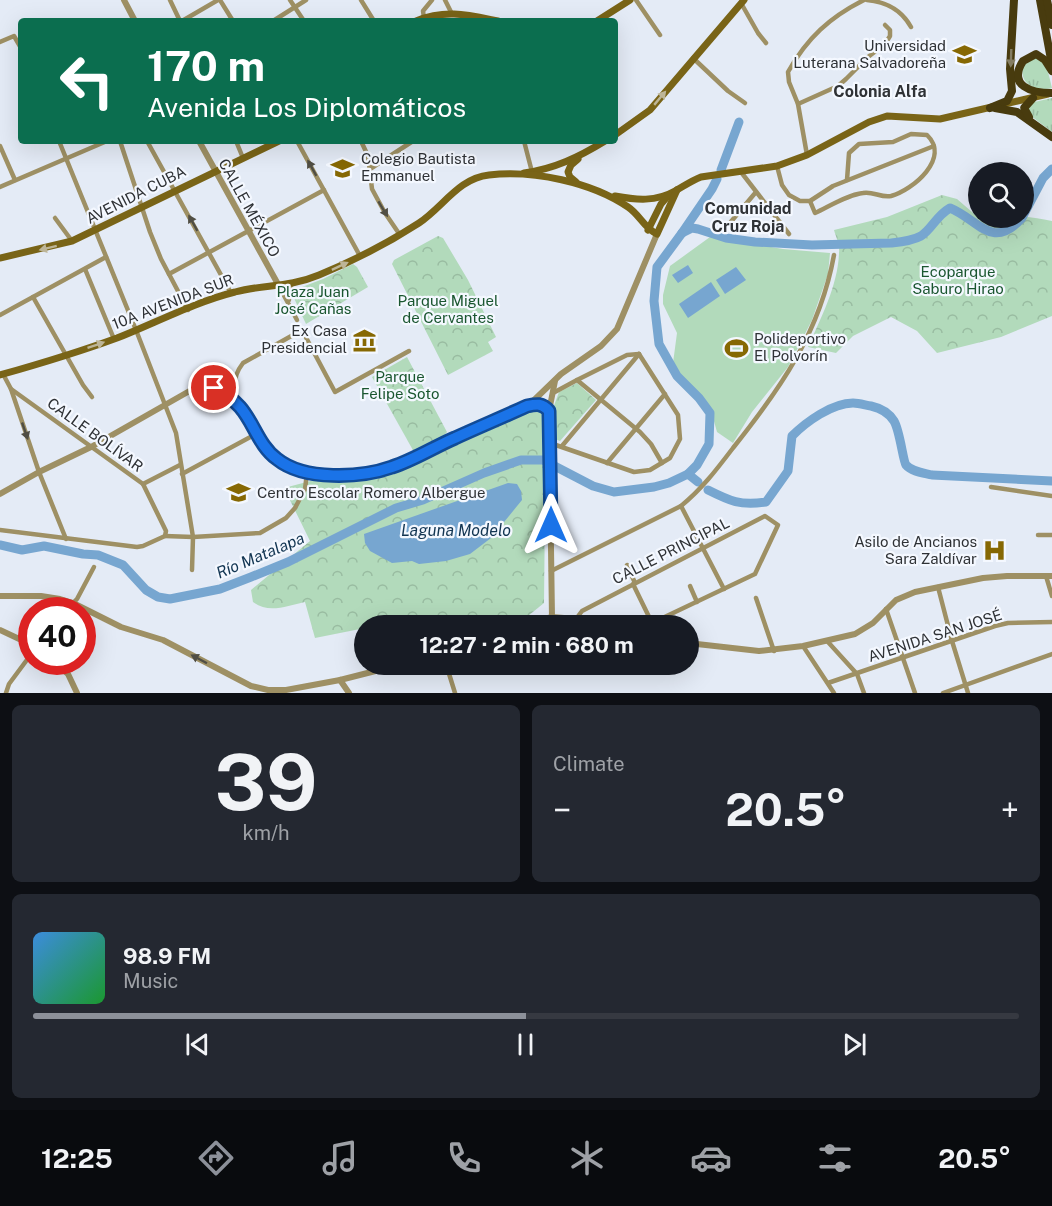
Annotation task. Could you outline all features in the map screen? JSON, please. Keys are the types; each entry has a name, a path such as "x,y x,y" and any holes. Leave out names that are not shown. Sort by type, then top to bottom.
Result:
{"highway":[{"path":"990,108 1006,101 1012,92 1010,69 1014,0"},
{"path":"1040,0 1052,65"},
{"path":"1047,0 1052,25"},
{"path":"1052,72 1045,60 1036,54 1023,61 1019,73 1021,82 1029,90 1035,93 1052,93"},
{"path":"1033,98 1024,105 1025,112 1052,135"},
{"path":"990,108 1014,111 1052,135"}],"main road":[{"path":"602,18 630,0"},
{"path":"618,133 650,110 742,1"},
{"path":"428,18 451,12 482,18"},
{"path":"648,230 660,204 669,195 700,177 777,166 807,155 869,122 887,116 940,119 1052,93"},
{"name":"AVENIDA CUBA","path":"0,258 72,241 96,231 273,144"},
{"name":"10A AVENIDA SUR","path":"578,183 570,177 568,169 597,144"},
{"name":"10A AVENIDA SUR","path":"2,375 114,339 231,293 292,284 318,275 400,235 425,219 462,186 481,177 532,172 558,166 587,152"},
{"name":"10A AVENIDA SUR","path":"509,175 551,178 578,183"},
{"path":"578,183 609,195 634,211 648,230 657,234 677,190"},
{"path":"609,195 640,200 669,195"}],"street":[{"path":"124,0 133,18"},
{"path":"170,0 179,18"},
{"path":"186,18 219,0 231,18"},
{"path":"290,0 302,18"},
{"path":"278,18 306,0"},
{"path":"361,0 372,18"},
{"path":"421,18 432,0"},
{"path":"445,0 451,12"},
{"path":"636,0 660,35"},
{"path":"807,155 798,104 788,77 788,72 795,61 828,22 865,0 886,3 904,15 911,27"},
{"path":"742,1 758,33 766,43"},
{"path":"798,104 846,80 868,57 885,44 890,36 890,30 885,25"},
{"path":"0,42 12,36 16,37 18,41"},
{"path":"693,58 728,91 745,103"},
{"path":"810,201 815,213 862,193 873,192 889,196 910,188 932,164 934,146 932,139 927,135 911,134 892,142 858,144 849,153 846,180"},
{"path":"60,144 176,433 193,537 192,570"},
{"path":"90,144 92,148"},
{"path":"0,187 101,144"},
{"path":"121,144 150,232 188,310"},
{"path":"149,144 231,293"},
{"name":"CALLE MÉXICO","path":"201,144 279,286"},
{"path":"237,144 243,158"},
{"path":"299,144 360,256"},
{"path":"362,144 368,156 374,193 400,235"},
{"path":"370,169 408,144"},
{"path":"525,144 532,172"},
{"path":"0,146 15,180"},
{"path":"777,166 789,195 800,201 810,201 832,186 934,146"},
{"path":"741,172 789,234"},
{"path":"169,274 324,190"},
{"path":"726,224 729,224 756,192"},
{"path":"56,218 72,241"},
{"path":"648,230 652,245"},
{"path":"527,406 561,374 608,341 617,329 657,234"},
{"path":"551,571 681,506 697,494 797,361 830,280 834,255"},
{"path":"0,315 106,256"},
{"path":"85,269 114,339"},
{"path":"290,306 288,291 292,284"},
{"path":"279,286 297,320"},
{"path":"33,297 92,397"},
{"path":"409,351 336,392 332,389 303,330 243,363 235,378 235,391 241,408 268,452 289,467 308,473 362,474 392,468 527,406 537,404 549,411"},
{"path":"553,393 627,355 639,354"},
{"path":"550,443 634,472 650,470 670,458 680,439 678,415 639,354"},
{"path":"562,446 639,354"},
{"name":"CALLE BOLÍVAR","path":"2,375 11,390 143,484 166,531 165,536"},
{"path":"577,380 636,428 651,444 662,463"},
{"path":"552,615 549,411 555,381"},
{"path":"0,494 91,447 193,389 214,388 227,395 241,408"},
{"path":"11,390 39,472 66,539"},
{"path":"608,463 665,394"},
{"path":"182,474 257,434"},
{"path":"143,484 180,465"},
{"path":"0,530 122,546 143,546 165,536 193,537 260,533 286,518 294,508 305,489 308,473"},
{"path":"992,487 1052,496"},
{"path":"627,565 652,623 724,589 681,506"},
{"name":"CALLE PRINCIPAL","path":"578,615 582,611 765,516 778,525 755,574 724,589"},
{"path":"1038,535 1052,535"},
{"path":"76,597 94,567"},
{"path":"699,644 752,651 774,651 828,642 864,629 903,596 982,578 1049,576 1052,596"},
{"path":"690,586 697,602"},
{"path":"938,587 968,693"},
{"path":"0,596 50,597"},
{"path":"756,598 774,651"},
{"path":"886,609 915,693"},
{"path":"96,614 121,627 163,640 252,690 283,692 360,675"},
{"name":"AVENIDA SAN JOSÉ","path":"828,683 1002,624 1052,622"},
{"path":"0,630 18,638"},
{"path":"828,642 857,674 864,693"},
{"path":"803,646 834,693"},
{"path":"943,693 1052,654"},
{"path":"6,693 9,684 18,672"},
{"path":"68,675 77,693"},
{"path":"449,675 455,693"},
{"path":"340,680 349,693"}],"green space":[{"path":"1037,57 1046,67 1052,88 1039,89 1025,81 1022,70 1024,63"},
{"path":"1052,98 1052,132 1031,116 1027,110 1030,103"},
{"name":"Ecoparque Saburo Hirao","path":"942,195 957,199 968,208 968,228 1034,228 1034,217 1052,221 1052,316 1001,337 937,353 917,331 891,317 853,336 836,353 808,347 836,277 839,250 834,230 887,217"},
{"name":"Parque Miguel de Cervantes","path":"438,236 443,238 468,280 496,337 488,342 493,351 448,375 392,264 394,260"},
{"name":"Polideportivo El Polvorín","path":"710,237 783,249 830,253 828,274 812,320 788,367 752,412 733,443 717,432 712,414 697,392 679,375 673,363 677,333 663,304 670,266"},
{"name":"Plaza Juan José Cañas","path":"353,264 368,287 306,324 293,296 294,290"},
{"name":"Parque Felipe Soto","path":"407,357 447,432 443,437 414,452 372,377"},
{"path":"577,383 596,400 560,441 555,439 552,411 559,392"},
{"path":"533,409 546,415 544,603 529,615 354,615 354,630 315,638 305,602 285,607 265,608 253,602 251,590 310,541 284,488 318,479 368,477 394,471"}],"water":[{"path":"688,265 693,273 678,283 672,275"},
{"path":"736,267 746,280 725,294 716,280"},
{"path":"711,282 720,296 688,318 679,304"},
{"name":"Laguna Modelo","path":"508,483 517,484 522,500 491,538 470,554 446,561 419,564 412,561 392,563 370,551 365,543 364,534"}],"waterway":[{"path":"721,170 739,122"},
{"path":"1034,195 1043,178 1052,169"},
{"name":"Río Matalapa","path":"0,545 22,550 44,546 98,555 123,565 146,590 158,597 170,599 220,589 251,577 288,562 396,508 423,500 484,473 521,460 543,460 593,486 614,492 654,487 688,474 697,465 709,444 710,413 677,376 659,344 654,301 657,267 717,179"},
{"path":"682,233 692,228 726,238 812,245 891,243 921,236 950,208 968,218"},
{"path":"983,228 994,233 1011,228"},
{"path":"708,490 736,502 766,502 788,471 792,436 812,419 828,410 853,403 878,408 892,418 906,465 915,471 932,475 1052,481"},
{"path":"688,474 698,482"}],"place":[{"name":"Universidad Luterana Salvadoreña","path":"964,55"},
{"name":"Colegio Bautista Emmanuel","path":"343,168"},
{"name":"Ex Casa Presidencial","path":"365,340"},
{"name":"Polideportivo El Polvorín","path":"736,348"},
{"name":"Centro Escolar Romero Albergue","path":"239,493"},
{"name":"Asilo de Ancianos Sara Zaldívar","path":"995,551"}],"district":[{"name":"Colonia Alfa","path":"880,91"},
{"name":"Comunidad Cruz Roja","path":"748,217"}],"route":[{"path":"214,388 227,395 241,408 268,452 278,460 289,467 323,475 362,474 392,468 527,406 542,405 549,411 551,525"}]}
